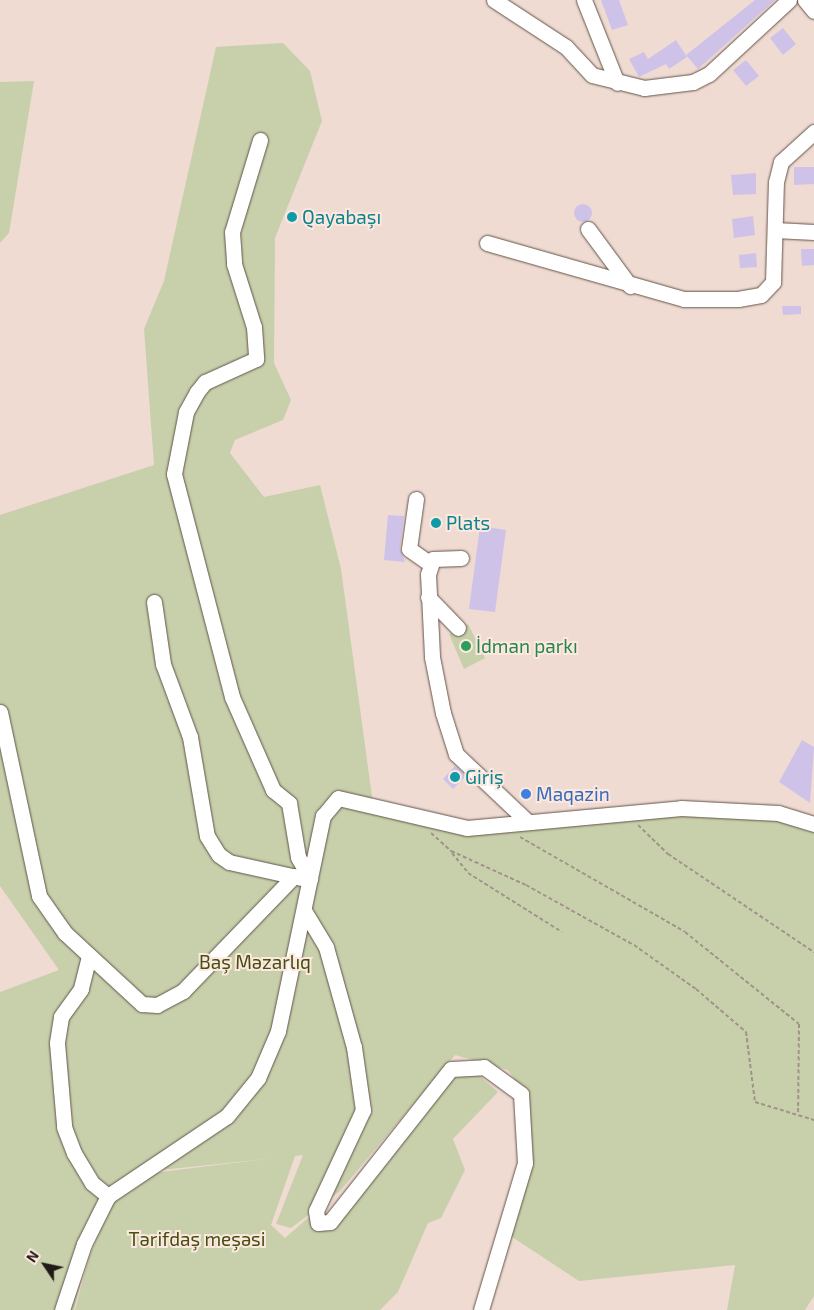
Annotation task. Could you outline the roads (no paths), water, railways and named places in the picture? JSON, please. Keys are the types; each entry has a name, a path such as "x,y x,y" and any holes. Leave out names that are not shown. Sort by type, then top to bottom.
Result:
{"street":[{"path":"494,0 566,46 592,75 617,83 644,88 693,82 709,74 789,0"},
{"path":"584,0 617,83"},
{"path":"805,0 814,11"},
{"path":"487,243 630,286 684,299 761,295 773,282 781,162 814,132"},
{"path":"260,140 232,232 234,264 254,327 256,359 205,382 197,392 186,412 174,474 232,697 274,790 289,803 298,857 310,879"},
{"path":"588,229 630,286"},
{"path":"775,230 814,232"},
{"path":"416,499 409,549 429,563"},
{"path":"429,563 441,556 461,558"},
{"path":"429,563 428,597 432,658 456,754 528,822"},
{"path":"428,597 458,628"},
{"path":"154,602 164,664 190,737 208,836 219,855 229,862 310,879"},
{"path":"0,712 39,896 50,917 89,956 142,1004 157,1005 183,991 294,876"},
{"path":"62,1310 84,1244 108,1196 228,1116 258,1078 278,1031 305,912 310,879 324,816 338,798 416,820 467,828 681,808 778,813 814,824"},
{"path":"305,912 326,947 354,1047 363,1110 316,1211 318,1223 330,1222 451,1069 484,1068 521,1094 525,1163 481,1310"},
{"path":"89,956 81,989 61,1017 57,1043 64,1127 74,1153 92,1183 108,1196"}],"place":[{"name":"Qayabaşı","path":"292,217"},
{"name":"Plats","path":"436,523"},
{"name":"İdman parkı","path":"466,646"},
{"name":"Giriş","path":"455,777"},
{"name":"Maqazin","path":"526,794"}],"park label":[{"name":"Baş Məzarlıq","path":"255,962"},
{"name":"Tərifdaş meşəsi","path":"197,1239"}]}
